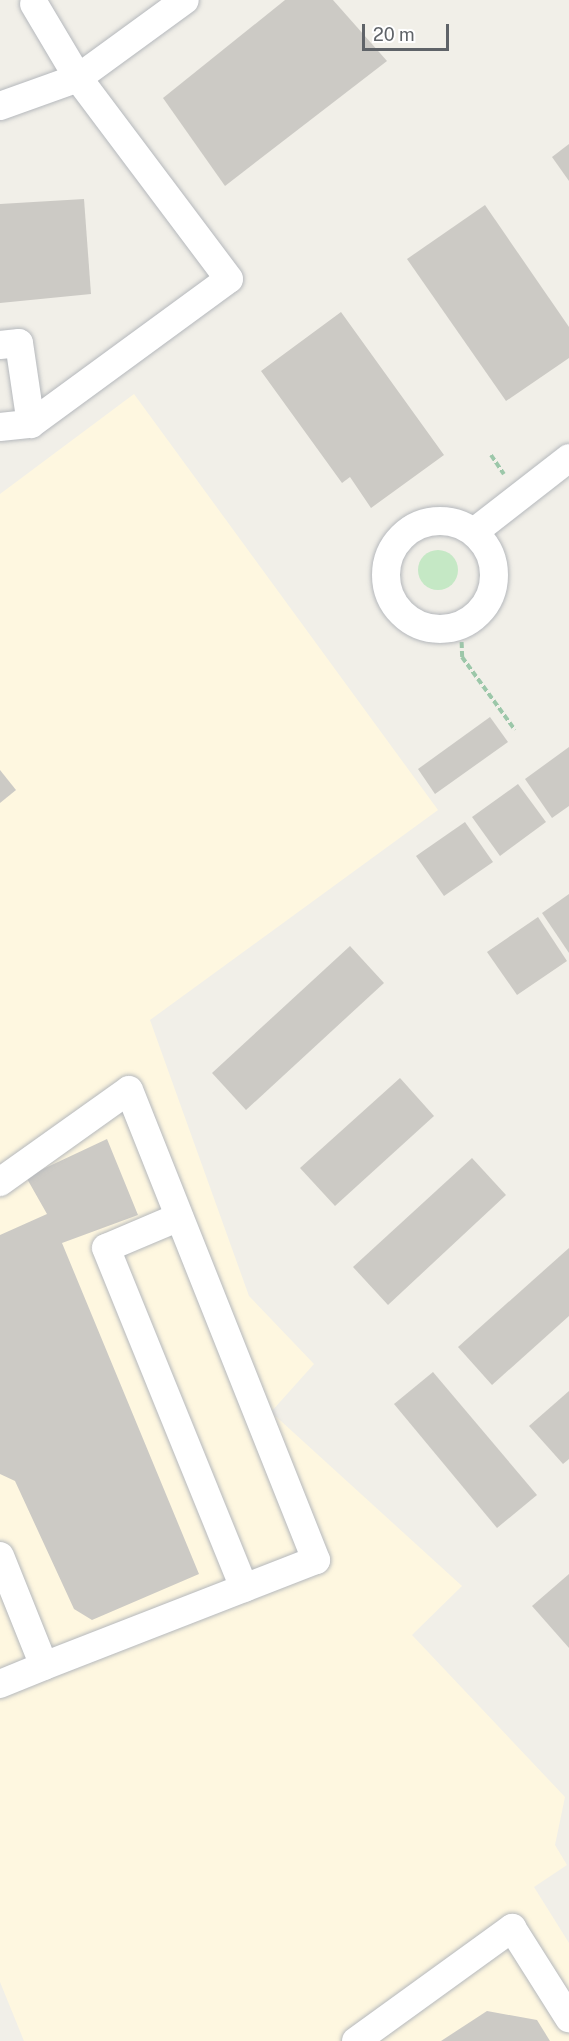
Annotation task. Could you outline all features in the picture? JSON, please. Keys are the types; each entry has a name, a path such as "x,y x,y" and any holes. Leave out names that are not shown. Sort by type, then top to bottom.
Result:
{"street":[{"path":"0,106 78,78 185,0"},
{"path":"0,427 31,424 229,279 78,78 34,4"},
{"path":"0,345 19,343 31,424"},
{"path":"474,532 569,458"},
{"path":"451,522 474,532 489,553 494,578 482,609 461,624 436,628 407,617 390,593 387,567 403,536 425,523 451,522"},
{"path":"0,1182 129,1090 316,1560 0,1684"},
{"path":"179,1217 106,1248 244,1588"},
{"path":"0,1556 44,1665"},
{"path":"356,2041 512,1928 569,2018"}],"path":[{"path":"461,624 462,657 515,730"}],"shaded area":[{"path":"134,394 438,810 150,1020 249,1296 314,1364 271,1412 462,1586 412,1635 565,1797 555,1845 567,1865 534,1887 569,1943 569,2041 24,2041 0,1982 0,494"}],"green space":[{"path":"438,550 446,551 452,556 457,562 457,578 452,584 446,589 438,590 430,589 424,584 419,578 418,570 419,562 424,556 430,551"}],"building":[{"path":"285,0 333,0 387,61 225,186 163,98"},
{"path":"569,144 569,181 552,157"},
{"path":"84,199 91,294 0,303 0,204"},
{"path":"485,205 569,327 569,358 506,401 407,259"},
{"path":"341,312 444,455 371,508 350,477 342,483 261,371"},
{"path":"490,717 508,742 435,794 418,769"},
{"path":"569,747 569,806 552,818 525,779"},
{"path":"0,770 16,790 0,803"},
{"path":"518,784 546,822 500,856 472,817"},
{"path":"465,822 493,862 444,896 416,856"},
{"path":"569,894 569,953 542,913"},
{"path":"538,917 567,961 517,995 487,952"},
{"path":"350,946 384,983 246,1110 212,1073"},
{"path":"400,1078 434,1116 335,1206 300,1168"},
{"path":"107,1139 138,1215 62,1243 199,1574 92,1620 74,1609 15,1481 0,1474 0,1235 47,1214 26,1177"},
{"path":"472,1158 506,1195 388,1305 353,1267"},
{"path":"569,1248 569,1316 492,1385 458,1347"},
{"path":"433,1372 537,1495 497,1528 394,1404"},
{"path":"569,1391 569,1459 563,1464 529,1426"},
{"path":"569,1574 569,1648 532,1606"},
{"path":"487,2011 537,2020 550,2041 441,2041"}]}
